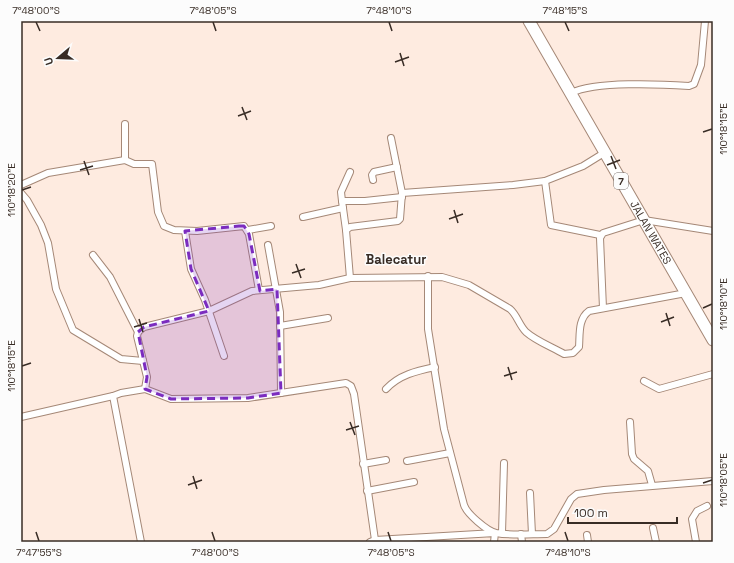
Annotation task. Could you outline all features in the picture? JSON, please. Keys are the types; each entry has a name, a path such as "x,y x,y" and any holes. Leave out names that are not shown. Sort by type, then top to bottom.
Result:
{"highway":[{"name":"JALAN WATES","path":"529,21 713,340"}],"street":[{"path":"571,93 578,89 628,84 689,86 694,84 698,79 701,65 705,21"},
{"path":"125,124 125,160"},
{"path":"346,230 350,227 399,221 402,195 391,138"},
{"path":"342,201 365,201 402,195 545,181 583,166 604,153"},
{"path":"21,185 48,173 125,160 134,164 152,164 156,203 161,223 168,229 185,231 244,226 248,230 260,290"},
{"path":"373,180 372,175 374,172 397,167"},
{"path":"350,172 340,192 346,230 350,278"},
{"path":"545,181 551,225 600,235 644,220 713,231"},
{"path":"21,193 27,200 46,237 52,259 56,289 73,330 117,357 144,361"},
{"path":"303,216 343,208"},
{"path":"248,230 271,226"},
{"path":"185,231 191,269 209,311 224,356"},
{"path":"600,235 603,308"},
{"path":"268,245 277,290 280,326 281,393"},
{"path":"93,255 110,277 138,332 147,377 145,389"},
{"path":"138,332 144,327 209,311 243,295 260,290 277,290 319,285 350,278 428,276 442,277 469,285 510,309 514,313 520,326 526,332 564,354 573,353 579,347 581,320 589,311 686,293"},
{"path":"428,276 428,330 444,429 466,511 495,533"},
{"path":"280,326 328,318"},
{"path":"386,389 396,379 414,372 435,367"},
{"path":"644,381 659,389 713,374"},
{"path":"21,417 121,393 145,389 171,399 248,398 346,383 352,386 373,541 495,533 532,534 551,532 571,499 577,494 652,485 713,481"},
{"path":"113,396 140,542"},
{"path":"630,422 632,454 634,459 648,471 652,485"},
{"path":"407,461 450,452"},
{"path":"363,464 386,460"},
{"path":"502,533 504,463"},
{"path":"367,491 414,482"},
{"path":"530,493 532,534"},
{"path":"696,542 692,519 698,510 707,506"},
{"path":"652,528 656,542"},
{"path":"494,542 495,533"},
{"path":"521,534 522,542"},
{"path":"587,535 588,542"}],"highlighted area":[{"path":"244,226 249,234 260,291 277,289 281,393 248,398 171,399 145,389 147,377 138,332 144,327 209,311 191,269 185,231"}],"district":[{"name":"Balecatur","path":"396,259"}]}
